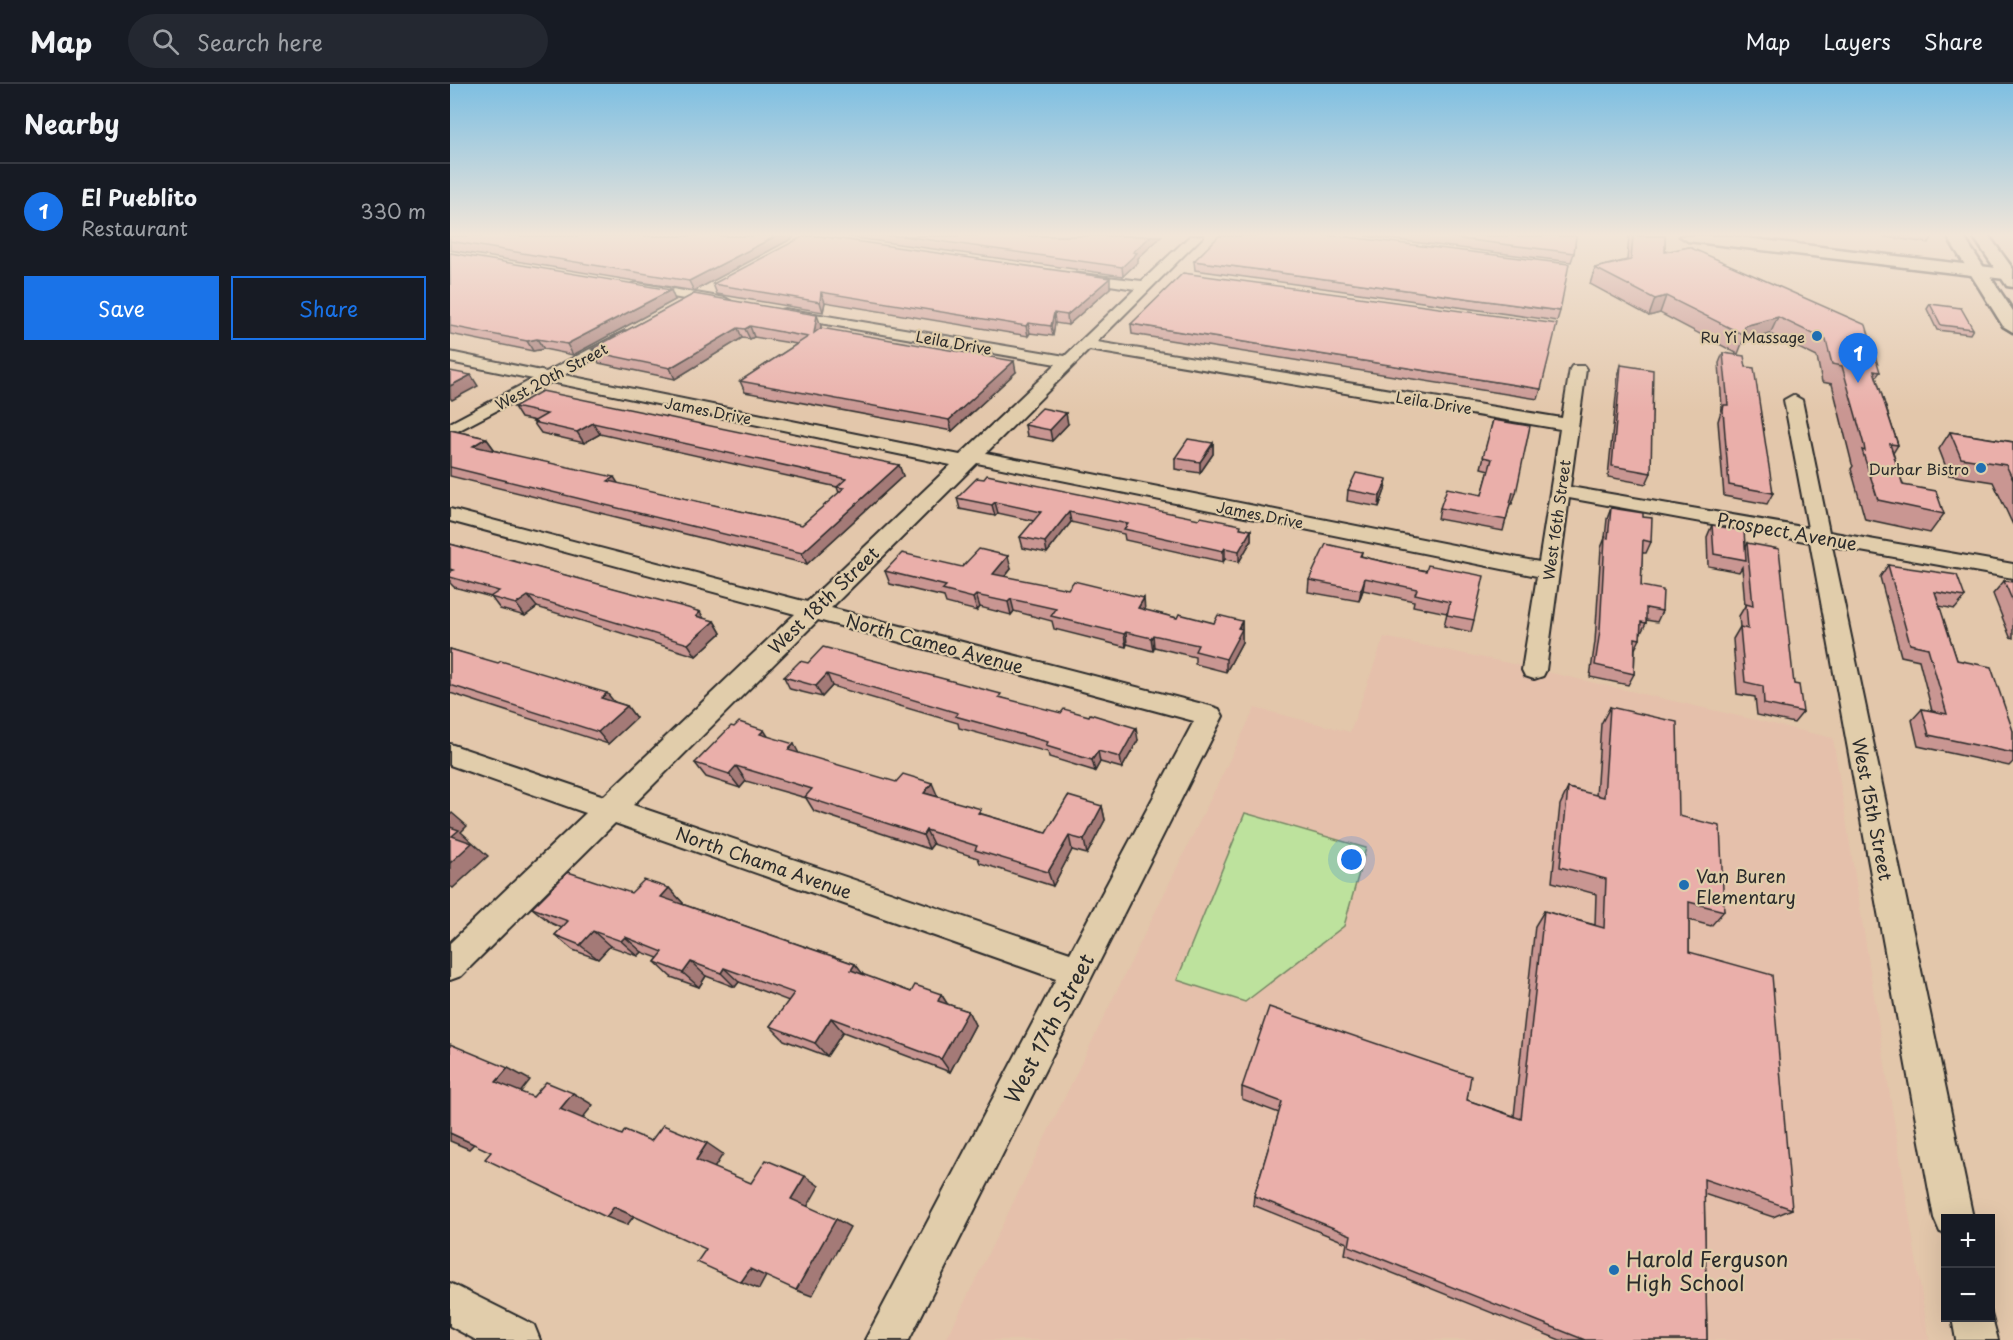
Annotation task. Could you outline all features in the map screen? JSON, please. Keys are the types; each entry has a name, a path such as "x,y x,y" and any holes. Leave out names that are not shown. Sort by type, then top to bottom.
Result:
{"main road":[{"path":"1993,295 2013,326"}],"street":[{"path":"681,295 743,306"},
{"path":"676,308 700,295"},
{"name":"West 18th Street","path":"450,964 1068,361 1142,295"},
{"name":"Leila Drive","path":"767,309 1068,361"},
{"name":"West 20th Street","path":"450,430 636,329"},
{"name":"Leila Drive","path":"1085,345 1570,425"},
{"name":"James Drive","path":"450,357 1548,571"},
{"name":"West 16th Street","path":"1534,670 1578,369"},
{"name":"West 15th Street","path":"1793,400 1953,1214"},
{"name":"Prospect Avenue","path":"1560,491 2013,571"},
{"name":"North Cameo Avenue","path":"450,515 1210,716"},
{"name":"West 17th Street","path":"886,1340 1210,716"},
{"name":"North Chama Avenue","path":"450,754 1078,971"},
{"path":"450,1304 519,1340"},
{"path":"1974,1322 1977,1340"}],"shaded area":[{"path":"1384,637 1513,664 1833,738 1929,1340 946,1340 1255,708 1350,732"}],"green space":[{"path":"1245,813 1366,848 1344,926 1245,1002 1177,980"}],"building":[{"path":"450,295 662,295 567,344 537,339 527,341 450,326"},
{"path":"693,295 698,295 817,315 814,333 821,328 1014,361 949,420 740,381 808,337 750,326 745,329 738,328 670,368 594,352 598,350 592,349"},
{"path":"776,295 821,295 820,302"},
{"path":"837,295 1091,295 1067,315 1054,313 1051,326 1028,323 1026,326"},
{"path":"1161,295 1341,295 1557,324 1541,389 1131,324"},
{"path":"1440,295 1563,295 1560,311"},
{"path":"1647,295 1797,295 1866,325 1880,372 1874,371 1898,445 1890,444 1903,485 1936,491 1944,514 1878,500 1862,450 1865,451 1842,366 1832,364 1826,340 1778,317 1744,326 1746,336 1666,296 1655,299"},
{"path":"1930,304 1961,308 1973,329 1941,325"},
{"path":"1723,353 1744,356 1746,367 1754,368 1773,493 1729,485 1723,410 1724,405 1728,405"},
{"path":"1621,365 1653,370 1651,473 1612,466"},
{"path":"450,371 471,375 450,386"},
{"path":"542,391 899,465 802,553 450,467 450,430 486,438 473,446 614,477 608,481 802,525 844,488 837,487 846,479 593,423 577,432 533,422 547,414 514,407"},
{"path":"1042,408 1066,413 1050,430 1025,425"},
{"path":"1493,420 1530,426 1516,493 1513,492 1506,520 1440,508 1447,488 1482,495 1492,459 1483,457"},
{"path":"1950,432 2013,442 2013,480 2006,465 1961,458"},
{"path":"1188,439 1213,443 1200,462 1175,458"},
{"path":"1356,473 1387,479 1380,496 1348,490"},
{"path":"987,475 1199,519 1201,517 1241,525 1240,528 1251,530 1239,551 1225,548 1223,551 1124,529 1128,524 1069,512 1045,542 1020,537 1041,512 995,502 992,505 957,498 977,478 984,479"},
{"path":"1611,508 1643,513 1643,517 1652,518 1651,542 1643,540 1641,586 1663,590 1662,611 1646,608 1646,623 1641,622 1640,639 1635,638 1634,674 1595,665 1600,630 1605,537 1608,538"},
{"path":"1712,525 1744,531 1746,560 1714,554"},
{"path":"1747,543 1779,549 1794,684 1799,685 1803,712 1764,704 1763,686 1745,682 1740,627 1748,629 1746,604 1753,606"},
{"path":"450,544 688,608 700,612 696,616 714,621 688,644 528,596 516,604 490,597 499,591 450,577 450,571 453,570 450,569"},
{"path":"1326,544 1362,552 1360,556 1426,571 1428,565 1484,576 1474,620 1447,615 1450,602 1415,594 1417,589 1365,578 1361,590 1309,580"},
{"path":"979,549 1008,556 993,574 1068,589 1074,581 1144,598 1138,608 1177,618 1179,614 1214,623 1218,615 1242,621 1238,628 1242,629 1226,659 1195,651 1198,645 1153,635 1151,638 1126,632 1124,634 1051,616 1056,609 1011,599 1008,602 976,595 973,598 942,590 946,586 885,571 902,553 962,567"},
{"path":"1888,565 1957,575 1965,597 1935,592 1957,660 1991,667 2013,731 2013,753 1929,735 1922,709 1947,714 1928,648 1910,644"},
{"path":"2004,581 2013,582 2013,602"},
{"path":"823,647 1001,694 999,697 1061,713 1064,709 1089,716 1090,714 1136,728 1120,757 1098,751 1092,760 1046,746 1048,742 955,716 958,713 827,674 816,686 784,677 800,661 808,663"},
{"path":"450,649 498,663 501,661 607,693 601,698 627,706 598,732 450,685"},
{"path":"1610,707 1677,722 1679,816 1720,826 1724,911 1689,902 1689,952 1772,975 1792,1209 1704,1179 1707,1340 1585,1340 1349,1246 1351,1235 1254,1196 1282,1102 1242,1087 1269,1007 1471,1076 1467,1100 1521,1119 1544,911 1604,928 1606,879 1560,867 1568,788 1604,797"},
{"path":"739,722 764,730 760,734 794,744 788,750 896,782 903,774 932,783 924,793 981,809 978,813 1046,833 1068,796 1102,806 1084,840 1069,836 1048,872 975,850 977,846 926,830 923,835 805,797 812,789 736,766 729,774 695,763 731,726 734,727"},
{"path":"450,827 459,830 452,836 472,843 450,863"},
{"path":"568,872 631,893 644,880 669,888 661,897 855,964 851,970 911,992 915,985 941,994 938,1001 968,1011 941,1059 831,1018 815,1043 770,1026 794,993 724,968 721,973 691,962 683,973 655,962 663,952 625,937 621,941 593,931 580,945 555,935 568,921 532,908"},
{"path":"450,1044 508,1068 496,1082 533,1097 546,1082 573,1093 560,1109 622,1135 625,1130 651,1141 663,1125 707,1143 696,1160 751,1183 766,1160 805,1176 791,1199 836,1219 796,1290 750,1269 741,1282 697,1262 706,1249 614,1207 606,1217 485,1159 491,1152 450,1133"}],"place":[{"name":"Ru Yi Massage","path":"1817,336"},
{"name":"El Pueblito","path":"1858,383"},
{"name":"Durbar Bistro","path":"1981,468"},
{"name":"Van Buren Elementary","path":"1684,885"},
{"name":"Harold Ferguson High School","path":"1614,1270"}]}
